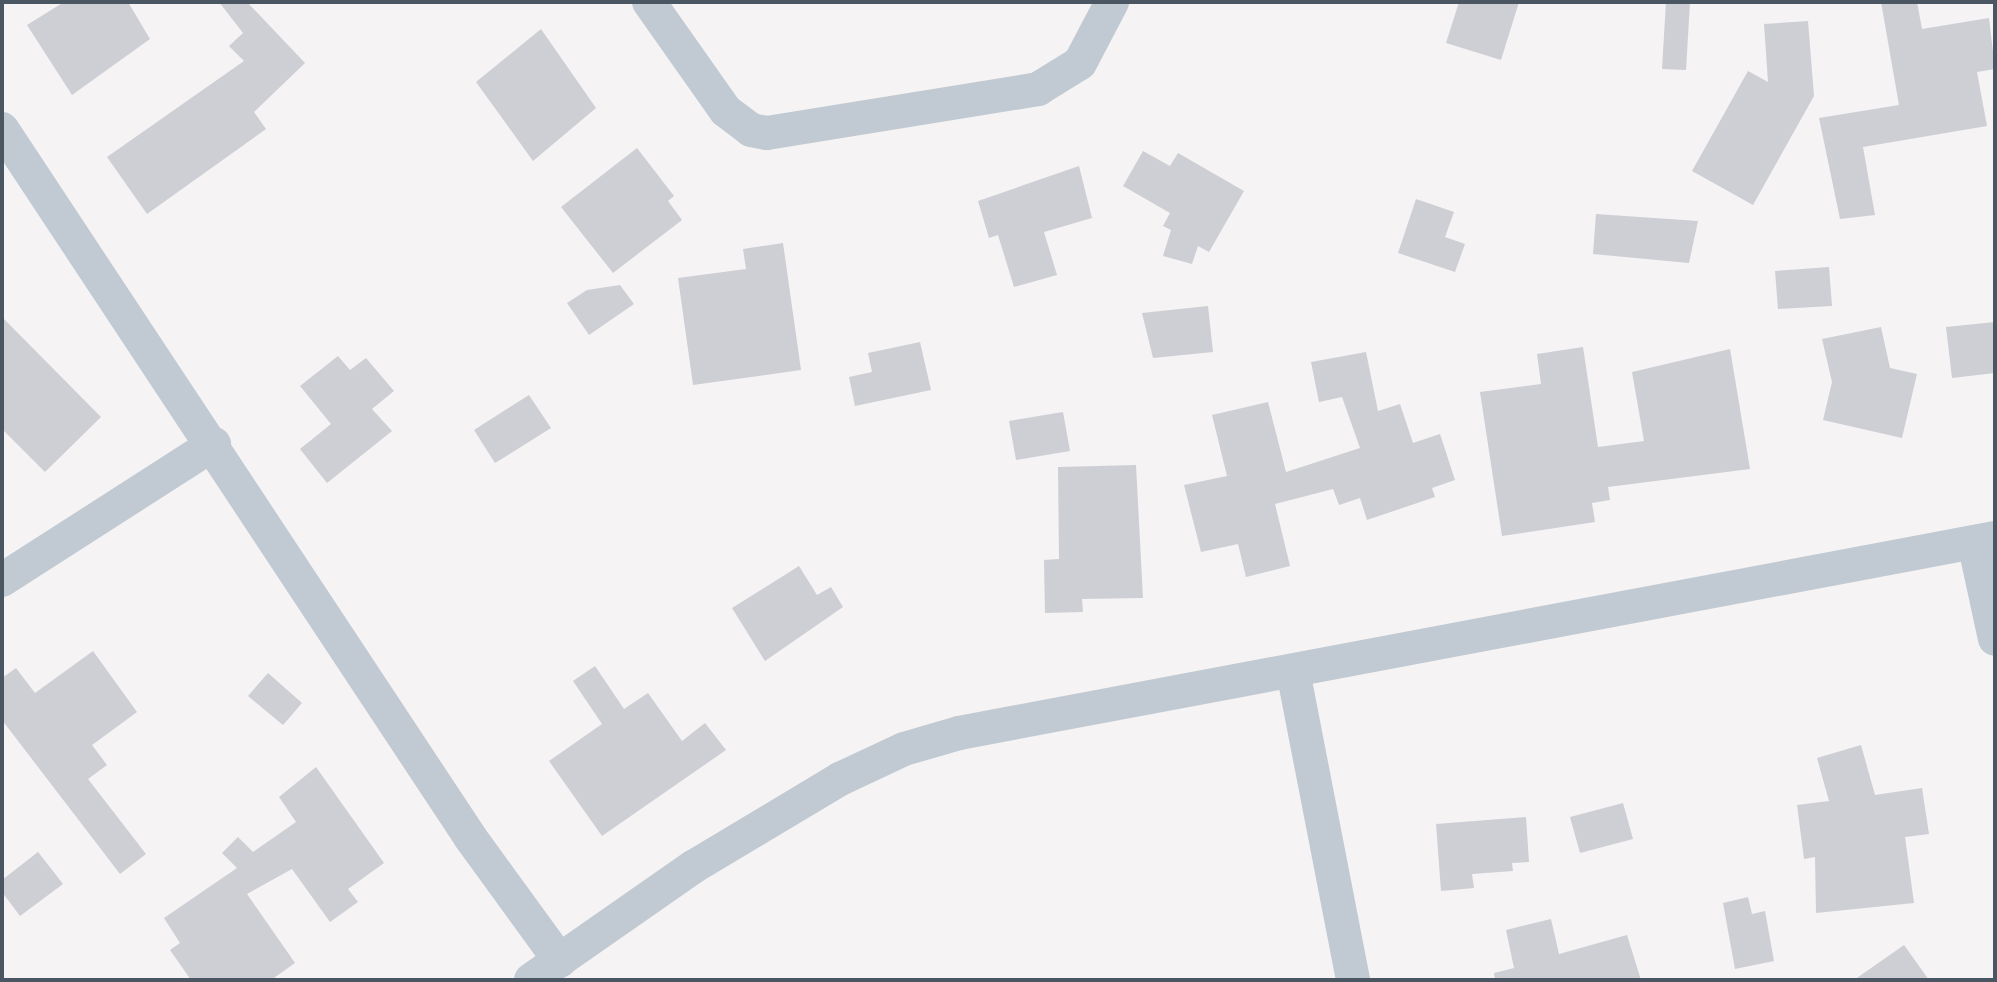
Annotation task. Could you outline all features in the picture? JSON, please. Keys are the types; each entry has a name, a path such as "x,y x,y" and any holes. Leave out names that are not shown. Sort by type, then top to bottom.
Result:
{"street":[{"path":"649,2 737,122 775,133 1038,89 1080,63 1112,2"},
{"path":"2,129 214,444 470,837 560,961"},
{"path":"2,580 214,444"},
{"path":"531,980 693,867 840,779 904,749 1293,671 1985,540 1995,639"},
{"path":"1293,671 1353,980"}],"building":[{"path":"64,2 128,2 150,39 72,95 27,25"},
{"path":"219,2 247,2 305,63 254,112 266,129 147,214 107,157 244,61 229,46 243,33"},
{"path":"1459,2 1519,2 1501,60 1446,43"},
{"path":"1666,2 1690,2 1686,70 1662,69"},
{"path":"1881,2 1917,2 1922,29 1989,18 1995,69 1977,72 1987,126 1863,147 1875,215 1840,219 1819,118 1899,105"},
{"path":"1808,21 1814,96 1753,205 1692,171 1748,71 1768,82 1764,24"},
{"path":"541,29 596,108 533,161 476,82"},
{"path":"637,148 674,196 668,201 682,220 613,273 561,207"},
{"path":"1143,151 1170,166 1178,153 1244,191 1209,252 1198,246 1192,264 1163,256 1171,230 1163,226 1170,213 1123,186"},
{"path":"1079,166 1092,218 1044,232 1057,275 1014,287 998,235 989,238 978,201"},
{"path":"1416,199 1454,212 1445,237 1465,244 1455,272 1398,253"},
{"path":"1596,214 1698,221 1689,263 1593,254"},
{"path":"783,243 801,370 693,385 678,278 746,269 743,249"},
{"path":"1829,267 1832,306 1778,309 1775,271"},
{"path":"620,285 634,304 589,335 567,303 587,290"},
{"path":"1208,306 1213,352 1153,358 1142,313"},
{"path":"2,317 101,417 45,472 2,429"},
{"path":"1995,322 1995,373 1952,378 1946,327"},
{"path":"1881,327 1890,368 1917,374 1902,438 1823,420 1832,382 1822,339"},
{"path":"920,342 931,390 855,406 849,377 872,372 868,353"},
{"path":"1583,347 1598,447 1644,441 1632,372 1730,349 1750,469 1608,487 1610,500 1592,503 1595,522 1502,536 1480,392 1541,384 1537,354"},
{"path":"1366,352 1378,411 1400,404 1413,443 1440,434 1455,480 1432,488 1435,497 1367,520 1360,498 1339,505 1333,489 1275,504 1290,566 1246,577 1238,544 1201,552 1184,485 1227,476 1212,415 1268,402 1286,472 1360,448 1342,397 1319,402 1311,362"},
{"path":"338,356 350,370 366,358 394,391 372,409 392,431 327,483 300,449 331,424 300,386"},
{"path":"529,395 551,428 495,463 474,430"},
{"path":"1063,412 1070,451 1016,460 1009,421"},
{"path":"1136,465 1143,598 1082,599 1083,612 1045,613 1044,560 1059,559 1058,467"},
{"path":"799,566 817,595 831,587 843,607 765,661 732,608"},
{"path":"93,651 137,712 92,745 107,765 88,779 146,854 120,874 2,720 2,678 16,668 35,693"},
{"path":"595,666 624,709 648,693 682,741 705,723 726,750 602,836 549,761 602,724 573,681"},
{"path":"268,673 302,703 283,725 248,696"},
{"path":"1861,745 1875,795 1922,788 1929,834 1905,837 1914,903 1816,913 1815,857 1804,859 1797,805 1829,801 1817,758"},
{"path":"316,767 384,863 348,889 358,902 330,922 292,869 247,894 295,963 271,980 191,980 170,950 180,943 164,918 237,868 222,853 238,837 253,852 296,822 279,797"},
{"path":"1623,803 1633,839 1580,853 1570,817"},
{"path":"1526,817 1529,862 1512,863 1513,871 1472,874 1474,888 1441,891 1436,824"},
{"path":"38,852 63,884 20,916 2,892 2,880"},
{"path":"1748,897 1752,914 1765,911 1774,961 1735,969 1723,903"},
{"path":"1551,919 1559,954 1627,935 1641,980 1495,980 1494,973 1514,968 1506,930"},
{"path":"1904,945 1929,980 1854,980"}]}
